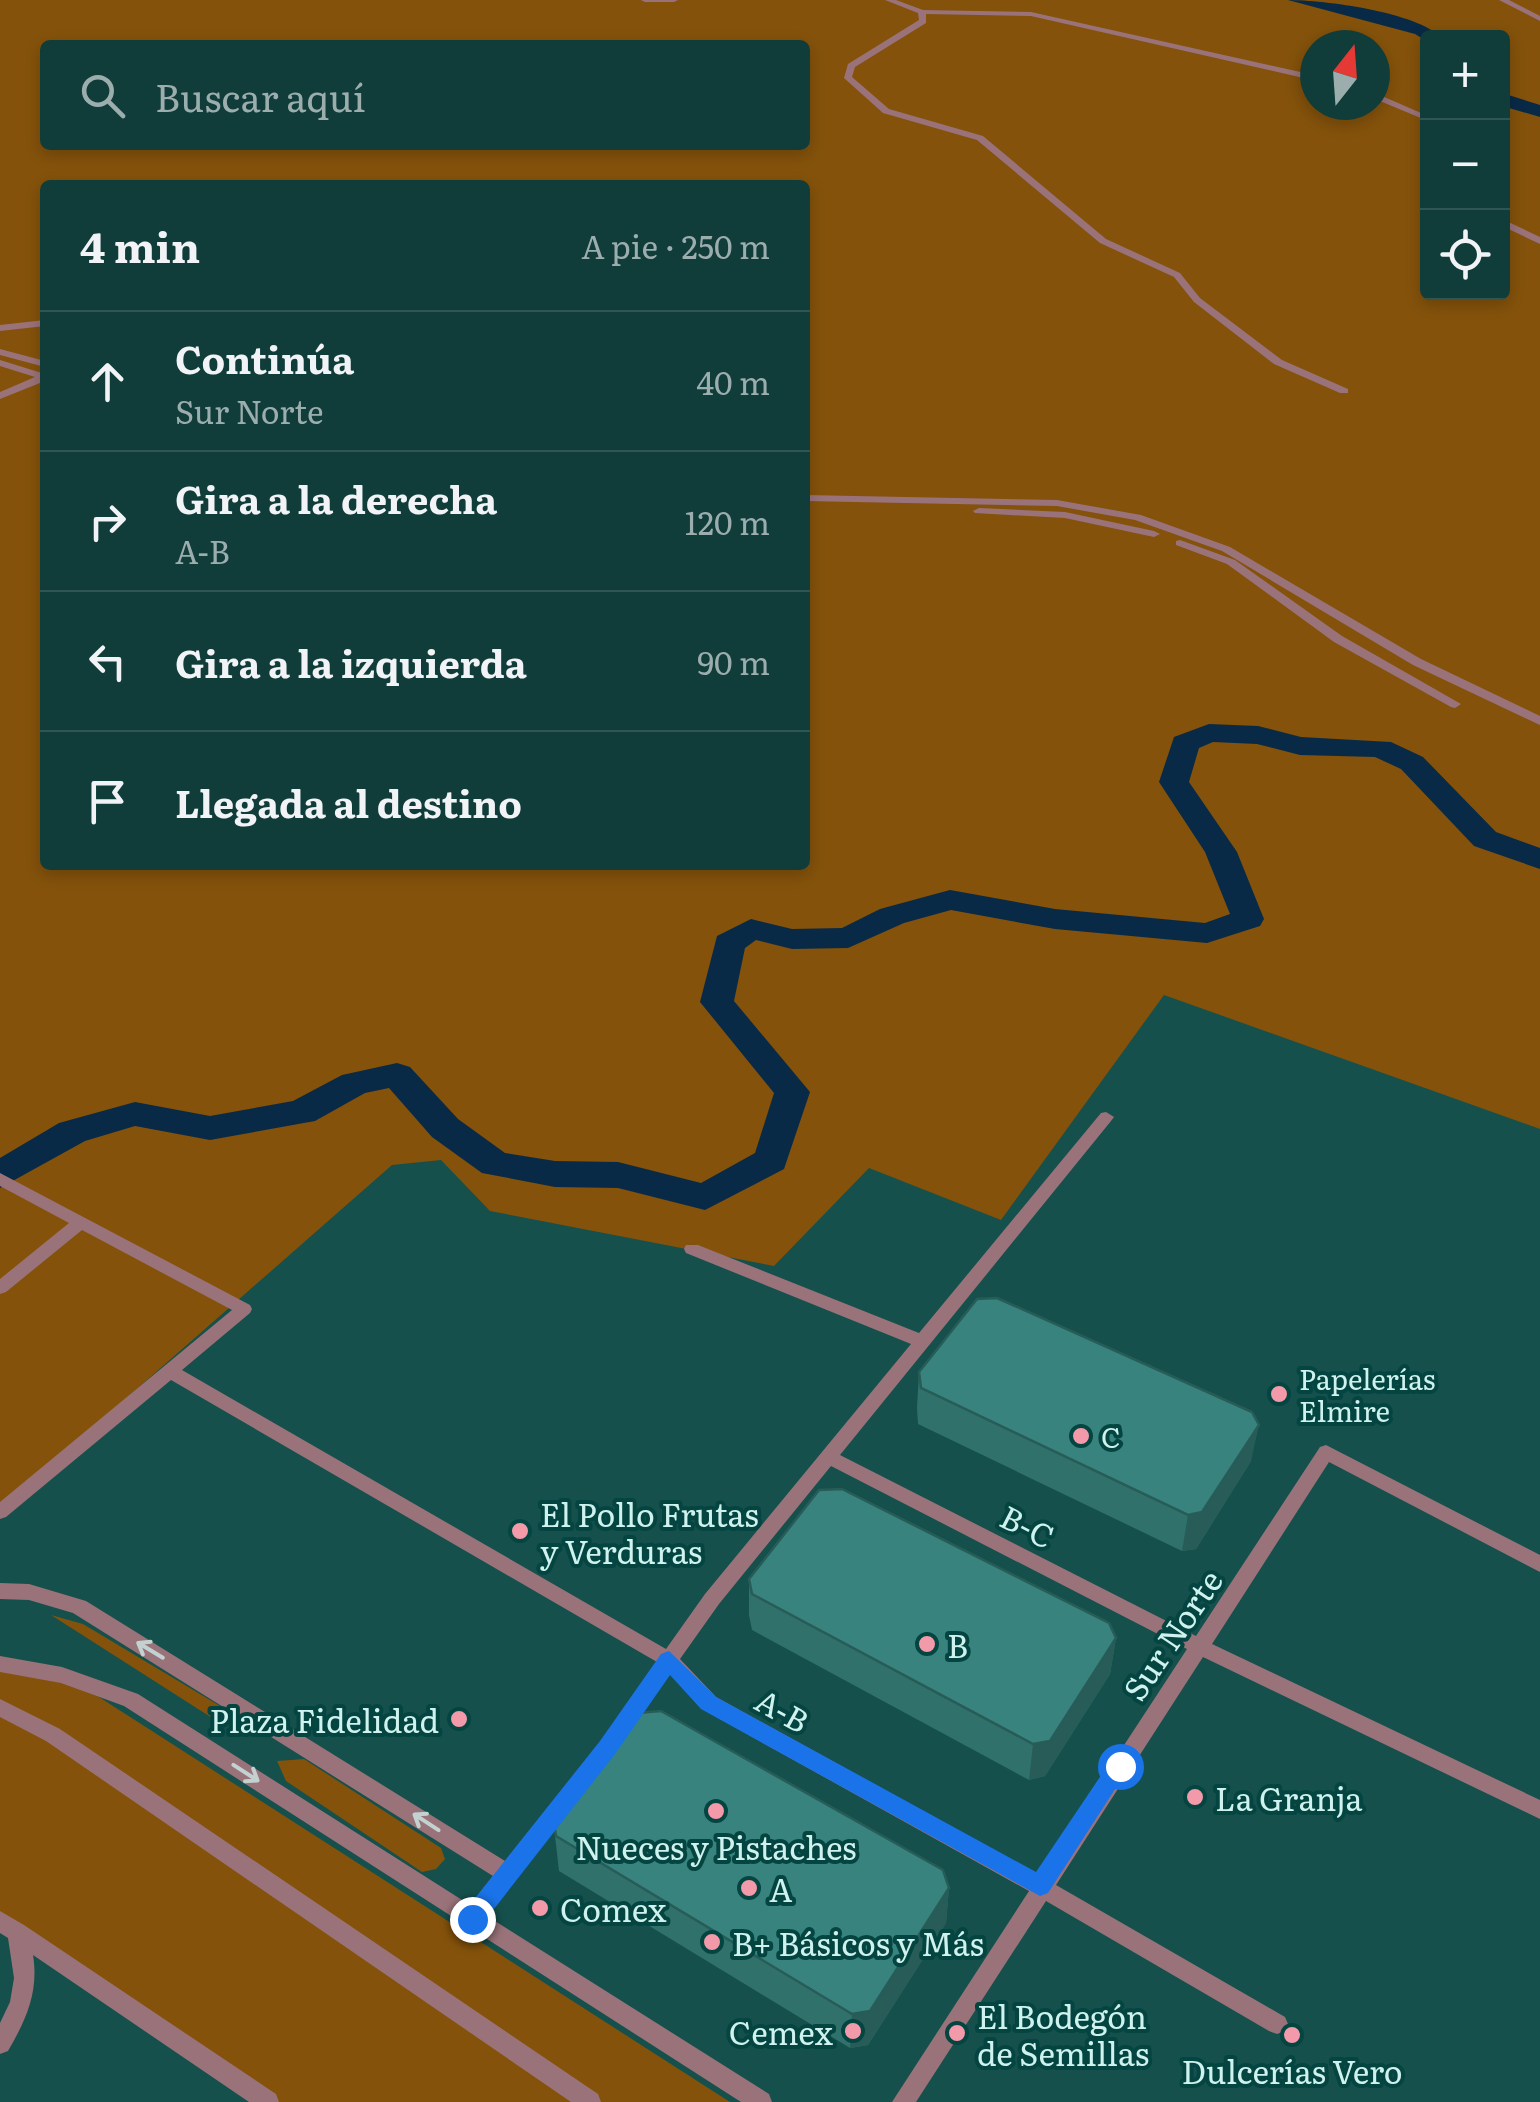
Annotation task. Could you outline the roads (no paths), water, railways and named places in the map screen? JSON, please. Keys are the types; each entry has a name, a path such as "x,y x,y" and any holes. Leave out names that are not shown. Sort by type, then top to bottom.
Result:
{"street":[{"path":"646,0 674,0"},
{"path":"889,0 922,12 974,11 1074,22 1300,74"},
{"path":"1503,0 1540,19"},
{"path":"922,12 923,22 850,66 848,78 886,111 980,138 1103,241 1177,275 1196,300 1278,362 1344,391"},
{"path":"1390,102 1420,115"},
{"path":"1510,226 1540,242"},
{"path":"0,318 40,313"},
{"path":"0,328 40,324"},
{"path":"0,352 40,363"},
{"path":"0,363 40,375"},
{"path":"0,396 40,379"},
{"path":"810,502 1064,514 1137,528 1231,562 1338,640 1455,704"},
{"path":"810,502 1058,503 1138,517 1226,549 1417,662 1540,721"},
{"path":"472,1919 608,1748 712,1599 1106,1117"},
{"path":"0,1179 244,1309 0,1512"},
{"path":"0,1288 80,1222"},
{"path":"692,1250 924,1342"},
{"name":"A-B","path":"170,1371 669,1660 709,1703 1040,1886 1277,2024"},
{"name":"Sur Norte","path":"903,2102 1326,1452 1540,1564"},
{"name":"B-C","path":"829,1457 1200,1647 1540,1810"},
{"path":"0,1590 29,1592 79,1606 508,1874"},
{"path":"0,1664 62,1675 131,1700 761,2102"},
{"path":"0,1707 53,1735 590,2102"},
{"path":"0,2044 15,2019 28,1976 8,1926"},
{"path":"8,1926 268,2102"}],"waterway":[{"path":"1297,0 1421,30"},
{"path":"1510,102 1540,111"},
{"path":"0,1175 72,1132 135,1114 210,1128 302,1112 355,1083 397,1075 445,1128 495,1164 555,1174 618,1175 705,1197 771,1160 792,1092 717,1002 729,943 751,929 792,939 848,938 892,916 950,900 1055,919 1207,933 1248,919 1221,852 1174,782 1185,743 1209,733 1258,735 1300,746 1380,748 1412,763 1485,839 1540,859"}],"place":[{"name":"Papelerías Elmire","path":"1279,1394"},
{"name":"C","path":"1081,1436"},
{"name":"El Pollo Frutas y Verduras","path":"520,1531"},
{"name":"B","path":"927,1644"},
{"name":"Plaza Fidelidad","path":"459,1719"},
{"name":"La Granja","path":"1195,1797"},
{"name":"Nueces y Pistaches","path":"716,1811"},
{"name":"A","path":"749,1888"},
{"name":"Comex","path":"540,1908"},
{"name":"B+ Básicos y Más","path":"712,1942"},
{"name":"Cemex","path":"853,2031"},
{"name":"El Bodegón de Semillas","path":"957,2033"},
{"name":"Dulcerías Vero","path":"1292,2035"}]}
